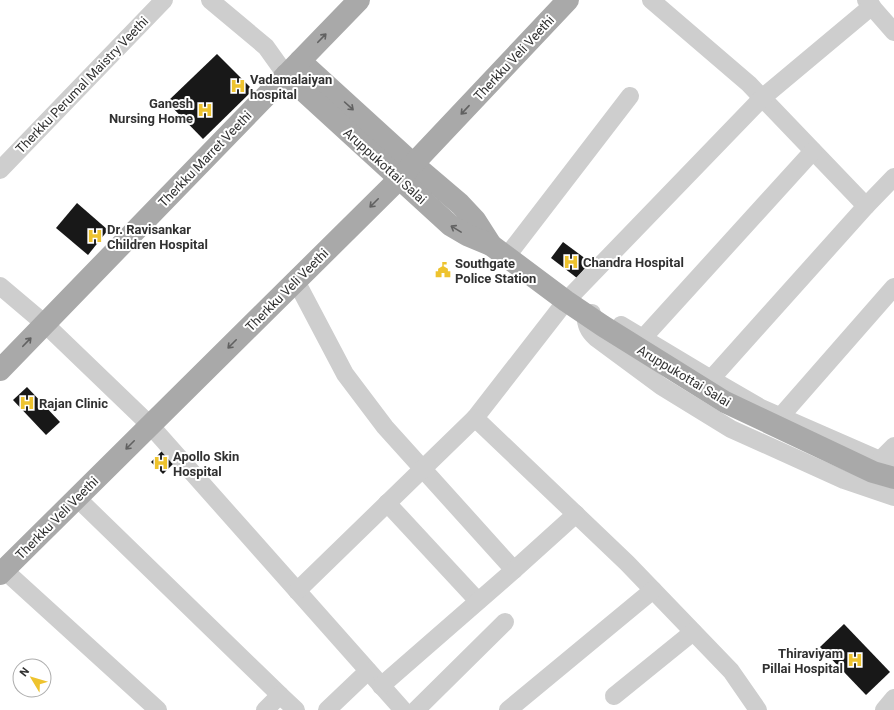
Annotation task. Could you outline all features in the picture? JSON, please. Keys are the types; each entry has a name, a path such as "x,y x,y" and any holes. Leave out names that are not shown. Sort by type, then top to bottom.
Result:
{"main road":[{"name":"Therkku Marret Veethi","path":"0,370 359,0"},
{"name":"Therkku Veli Veethi","path":"2,572 406,172 568,0"},
{"name":"Aruppukottai Salai","path":"293,68 406,172 460,204 475,220 499,251 585,314 725,402 873,472 894,478"}],"street":[{"name":"Therkku Perumal Maistry Veethi","path":"0,170 164,0"},
{"path":"210,0 293,68"},
{"path":"651,0 749,84 866,206"},
{"path":"297,591 475,418 566,301 762,98 869,3 894,32"},
{"path":"499,251 630,96"},
{"path":"643,338 813,151"},
{"path":"711,379 866,206 894,177"},
{"path":"296,280 346,374 385,427 514,570"},
{"path":"0,286 45,324 150,425 402,710"},
{"path":"781,416 894,287"},
{"path":"894,446 887,461 761,408 604,316 594,313 585,314 586,324 590,332 596,338 661,386 731,429 844,480 894,497"},
{"path":"475,418 627,563 731,671 758,710"},
{"path":"77,498 296,710"},
{"path":"387,503 478,601"},
{"path":"381,686 576,514"},
{"path":"2,572 158,710"},
{"path":"508,710 653,590"},
{"path":"416,710 505,622"},
{"path":"614,696 693,632"},
{"path":"327,710 368,670"},
{"path":"265,710 280,696"},
{"path":"884,710 894,698"}],"building":[{"path":"217,54 253,90 203,139 167,102"},
{"path":"77,203 108,230 88,255 56,228"},
{"path":"563,242 590,262 577,278 551,258"},
{"path":"27,387 60,422 46,435 13,400"},
{"path":"164,449 176,461 163,474 151,462"},
{"name":"Thiraviyam Pillai Hospital","path":"844,624 890,672 866,695 820,647"}],"place":[{"name":"Vadamalaiyan hospital","path":"238,86"},
{"name":"Ganesh Nursing Home","path":"205,110"},
{"name":"Dr. Ravisankar Children Hospital","path":"95,236"},
{"name":"Chandra Hospital","path":"571,262"},
{"name":"Southgate Police Station","path":"443,270"},
{"name":"Rajan Clinic","path":"27,403"},
{"name":"Apollo Skin Hospital","path":"161,463"},
{"name":"Thiraviyam Pillai Hospital","path":"855,660"}]}
